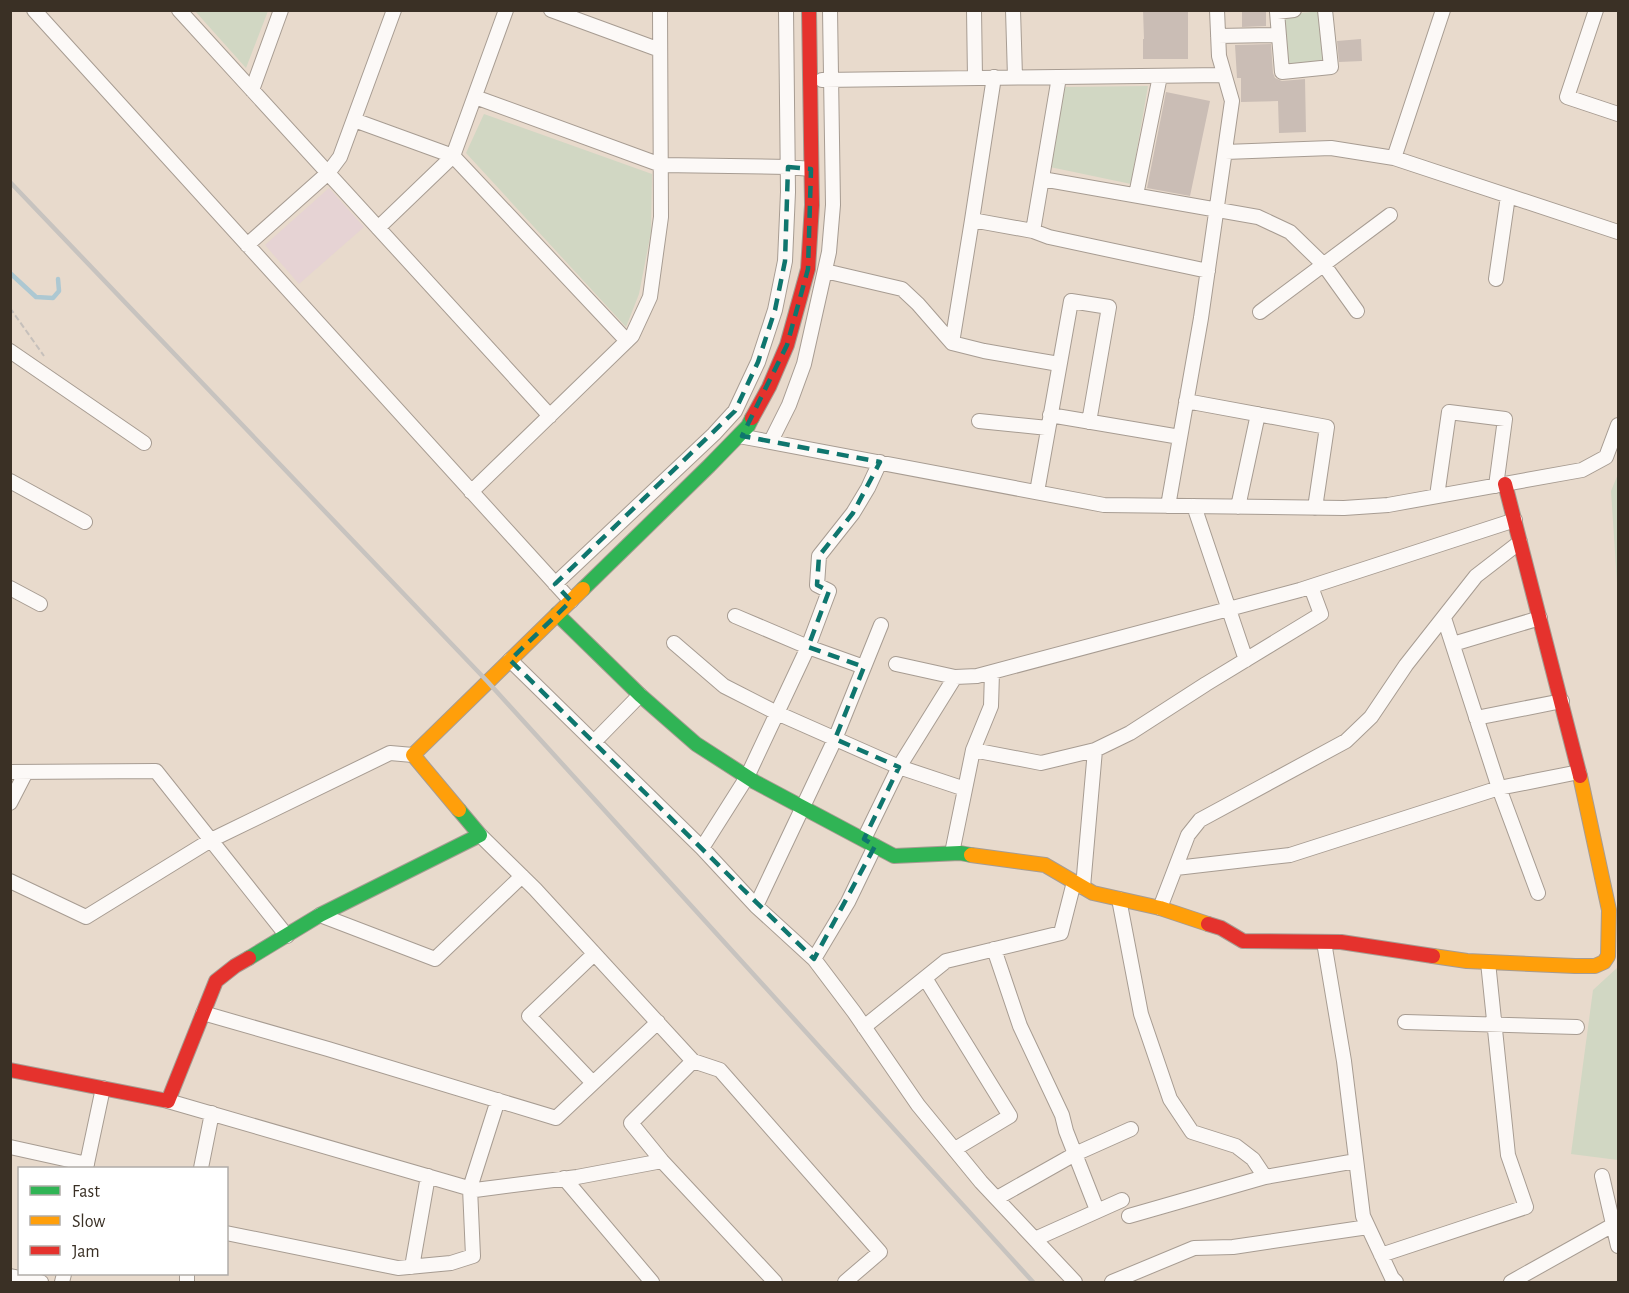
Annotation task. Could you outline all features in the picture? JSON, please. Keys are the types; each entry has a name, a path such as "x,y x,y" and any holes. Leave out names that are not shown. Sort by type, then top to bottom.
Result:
{"street":[{"path":"34,10 571,601"},
{"path":"179,10 550,416"},
{"path":"252,90 281,10"},
{"path":"247,245 328,173 340,157 394,10"},
{"path":"378,228 453,156 506,10"},
{"path":"552,10 660,50"},
{"path":"471,492 632,336 650,297 660,217 660,10"},
{"path":"555,584 714,434 735,411 758,362 775,310 785,261 788,167 786,10"},
{"path":"413,756 739,436 748,426 769,387 787,345 808,269 812,205 809,10"},
{"path":"771,441 789,405 804,364 829,252 833,205 830,10"},
{"path":"974,10 975,78"},
{"path":"1013,10 1015,77"},
{"path":"1168,506 1208,271 1232,101 1219,56 1217,10"},
{"path":"1294,10 1277,12 1282,72 1331,67 1325,10"},
{"path":"1394,158 1443,10"},
{"path":"1596,10 1567,97 1618,114"},
{"path":"1218,36 1279,34"},
{"path":"810,80 1224,75"},
{"path":"1136,195 1160,76"},
{"path":"952,343 994,77"},
{"path":"1033,231 1059,77"},
{"path":"474,97 661,165 811,169"},
{"path":"354,120 453,156 627,341"},
{"path":"1225,152 1331,148 1394,158 1618,232"},
{"path":"1042,179 1258,217 1290,232 1324,264 1358,311"},
{"path":"1496,279 1508,196"},
{"path":"1260,312 1390,215"},
{"path":"972,220 1033,231 1049,237 1208,271"},
{"path":"825,272 902,289 952,343 1059,364"},
{"path":"1037,492 1071,301 1109,308 1089,422"},
{"path":"10,351 144,443"},
{"path":"1186,400 1327,427 1315,508"},
{"path":"557,614 640,695 696,744 747,777 894,856 960,853 1045,865 1094,893 1160,909 1221,928 1243,941 1341,942 1467,961 1595,966 1604,962 1608,956 1609,910 1562,701 1515,520 1501,485 1505,419 1449,412 1437,496"},
{"path":"1238,507 1258,414"},
{"path":"979,421 1089,422 1180,437"},
{"path":"739,436 1104,505 1344,508 1388,505 1582,470 1606,457 1618,425"},
{"path":"702,848 747,777 808,647 829,591 817,585 819,556 853,513 880,462"},
{"path":"10,481 85,522"},
{"path":"1194,506 1246,660"},
{"path":"896,664 955,677 977,676 1311,587 1515,520"},
{"path":"1160,909 1188,835 1200,820 1346,741 1371,717 1406,666 1476,576 1520,542"},
{"path":"973,750 1041,763 1095,750 1130,733 1321,614 1311,587"},
{"path":"10,588 40,604"},
{"path":"735,616 808,647 864,667"},
{"path":"1444,618 1499,788 1538,893"},
{"path":"1453,644 1540,618"},
{"path":"756,906 835,739 881,626"},
{"path":"674,643 724,686 777,713 898,767 965,789"},
{"path":"510,660 702,848 756,906 814,959 864,1026 918,1105 981,1182 1075,1282"},
{"path":"952,853 973,750 992,706 992,672"},
{"path":"814,959 848,902 898,767 955,677"},
{"path":"594,742 640,695"},
{"path":"1476,718 1562,701"},
{"path":"864,1026 946,961 1061,933 1078,884 1095,750"},
{"path":"10,881 86,917 211,840 390,753 413,756 480,835 522,876 693,1061 720,1070 880,1252 845,1282"},
{"path":"10,772 156,771 287,936"},
{"path":"10,804 26,772"},
{"path":"1176,868 1290,855 1499,788 1579,772"},
{"path":"168,1101 216,981 235,966 320,915 480,835"},
{"path":"320,915 435,959 522,876"},
{"path":"1119,899 1141,1014 1170,1099 1192,1132 1236,1146 1253,1159 1265,1177"},
{"path":"1324,942 1344,1061 1363,1216 1391,1281"},
{"path":"994,949 1020,1026 1062,1115 1066,1131 1098,1210"},
{"path":"593,1083 529,1016 594,954"},
{"path":"1381,1255 1526,1207 1508,1155 1488,962"},
{"path":"926,978 1010,1116 955,1149"},
{"path":"203,1013 556,1118 658,1022"},
{"path":"1405,1022 1577,1027"},
{"path":"693,1061 631,1123 662,1161 775,1282"},
{"path":"10,1070 168,1101 475,1190 662,1161"},
{"path":"10,1147 87,1166 103,1088"},
{"path":"228,1233 405,1267 451,1263 473,1256 470,1188 498,1100"},
{"path":"201,1167 212,1113"},
{"path":"997,1198 1075,1154 1131,1129"},
{"path":"1129,1216 1265,1177 1356,1161"},
{"path":"398,1282 405,1267 428,1176"},
{"path":"1602,1176 1618,1246"},
{"path":"564,1178 652,1282"},
{"path":"1035,1239 1122,1200"},
{"path":"1511,1282 1613,1225"},
{"path":"1112,1282 1194,1248 1233,1247 1368,1227"},
{"path":"10,1276 41,1282"}],"path":[{"path":"10,308 45,358 47,376"}],"highlighted area":[{"path":"788,167 811,169 808,269 787,345 742,436 880,462 853,513 819,556 817,585 829,591 808,647 864,667 835,739 899,767 864,839 875,846 814,959 510,660 571,601 555,584 735,411 758,362 775,310 785,261"}],"shaded area":[{"path":"329,188 364,227 299,284 265,245"}],"green space":[{"path":"195,11 268,11 246,68"},
{"path":"1322,11 1327,64 1285,68 1280,15"},
{"path":"1148,86 1131,184 1050,167 1064,87"},
{"path":"484,114 652,174 651,232 639,294 626,327 466,153"},
{"path":"1618,474 1618,598 1611,491"},
{"path":"1618,967 1618,1160 1571,1154 1593,990"}],"building":[{"path":"1143,10 1188,10 1188,59 1143,59"},
{"path":"1242,10 1266,10 1266,26 1242,27"},
{"path":"1361,39 1362,61 1339,62 1337,41"},
{"path":"1271,44 1275,78 1282,81 1305,79 1306,132 1279,133 1278,101 1241,102 1241,78 1237,78 1235,45"},
{"path":"1166,92 1210,101 1190,196 1147,188"}],"waterway":[{"path":"10,273 36,297 53,298 59,291 58,279"}],"railway":[{"path":"10,182 487,681 1033,1282"}],"traffic: fast":[{"path":"583,589 709,466 748,426 752,418"},
{"path":"557,614 640,695 696,744 755,782 894,856 960,853 971,855"},
{"path":"249,958 320,915 480,835 459,810"}],"traffic: slow":[{"path":"459,810 413,755 583,589"},
{"path":"1433,956 1467,961 1575,966 1595,966 1604,962 1608,956 1609,910 1580,776"},
{"path":"971,855 1045,865 1093,893 1160,908 1208,924"}],"traffic: jam":[{"path":"752,418 769,387 787,345 808,269 812,205 809,10"},
{"path":"1505,484 1580,776"},
{"path":"1208,924 1221,928 1243,941 1341,942 1433,956"},
{"path":"10,1070 168,1101 216,981 249,958"}]}
